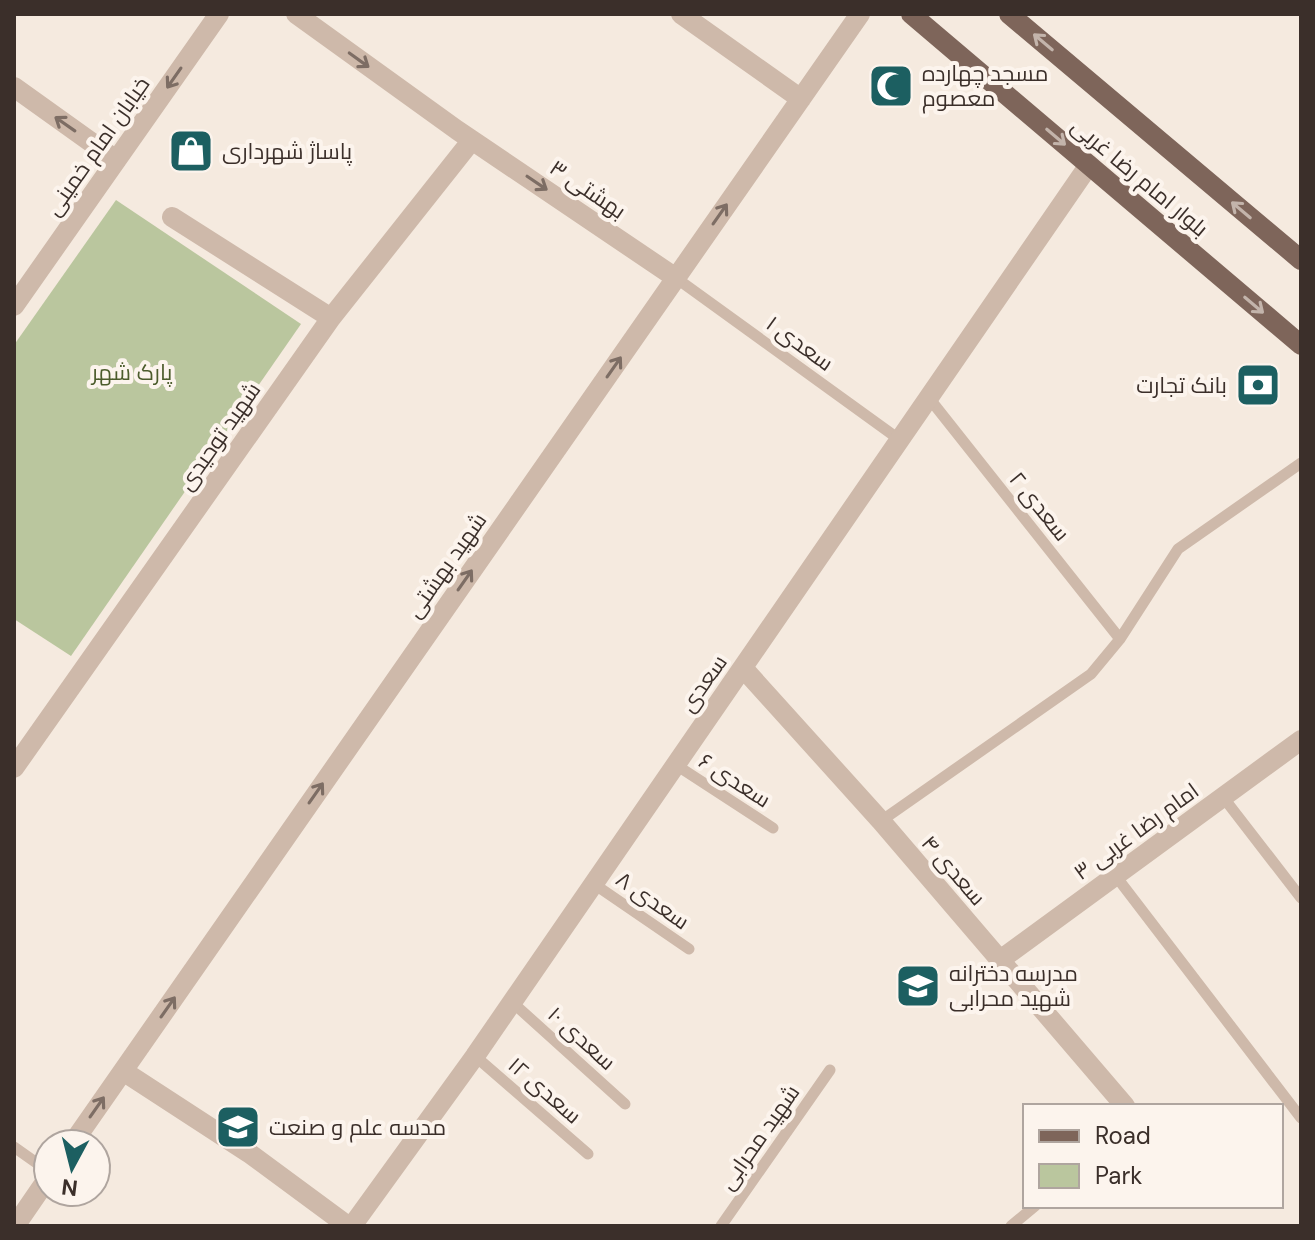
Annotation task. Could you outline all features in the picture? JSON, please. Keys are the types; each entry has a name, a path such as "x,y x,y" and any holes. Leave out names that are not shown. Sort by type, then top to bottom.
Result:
{"main road":[{"name":"بلوار امام رضا غربی","path":"911,14 1301,345"},
{"name":"بلوار امام رضا غربی","path":"1009,14 1301,260"}],"street":[{"name":"خیابان امام خمینی","path":"14,306 219,14"},
{"name":"بهشتی ۳","path":"296,14 472,140 676,278"},
{"path":"681,14 801,99"},
{"name":"شهید بهشتی","path":"83,1128 860,14"},
{"path":"14,87 116,160"},
{"name":"شهید توحیدی","path":"14,768 331,318 472,140"},
{"name":"سعدی","path":"350,1226 475,1056 1089,165"},
{"path":"172,217 331,318"},
{"name":"سعدی ۴","path":"743,668 881,821 1123,1104"},
{"name":"امام رضا غربی ۳","path":"1000,960 1301,740"},
{"path":"123,1071 249,1153 350,1226"},
{"path":"15,1226 32,1201"}],"lane":[{"name":"سعدی ۱","path":"676,278 900,440"},
{"name":"سعدی ۲","path":"929,398 1120,639"},
{"path":"881,821 1091,674 1120,639 1178,549 1301,463"},
{"name":"سعدی ۶","path":"676,765 773,828"},
{"path":"1223,797 1301,898"},
{"path":"1115,875 1301,1118"},
{"name":"سعدی ۸","path":"594,884 689,949"},
{"name":"سعدی ۱۰","path":"512,1002 625,1104"},
{"name":"سعدی ۱۲","path":"475,1056 588,1154"},
{"name":"شهید محرابی","path":"721,1226 830,1070"},
{"path":"14,1147 32,1160"},
{"path":"1011,1226 1033,1208"}],"green space":[{"name":"پارک شهر","path":"116,200 301,324 71,656 14,619 14,345"}],"place":[{"name":"مسجد چهارده معصوم","path":"891,86"},
{"name":"پاساژ شهرداری","path":"191,151"},
{"name":"بانک تجارت","path":"1258,385"},
{"name":"مدرسه دخترانه شهید محرابی","path":"918,986"},
{"name":"مدسه علم و صنعت","path":"238,1127"}]}
